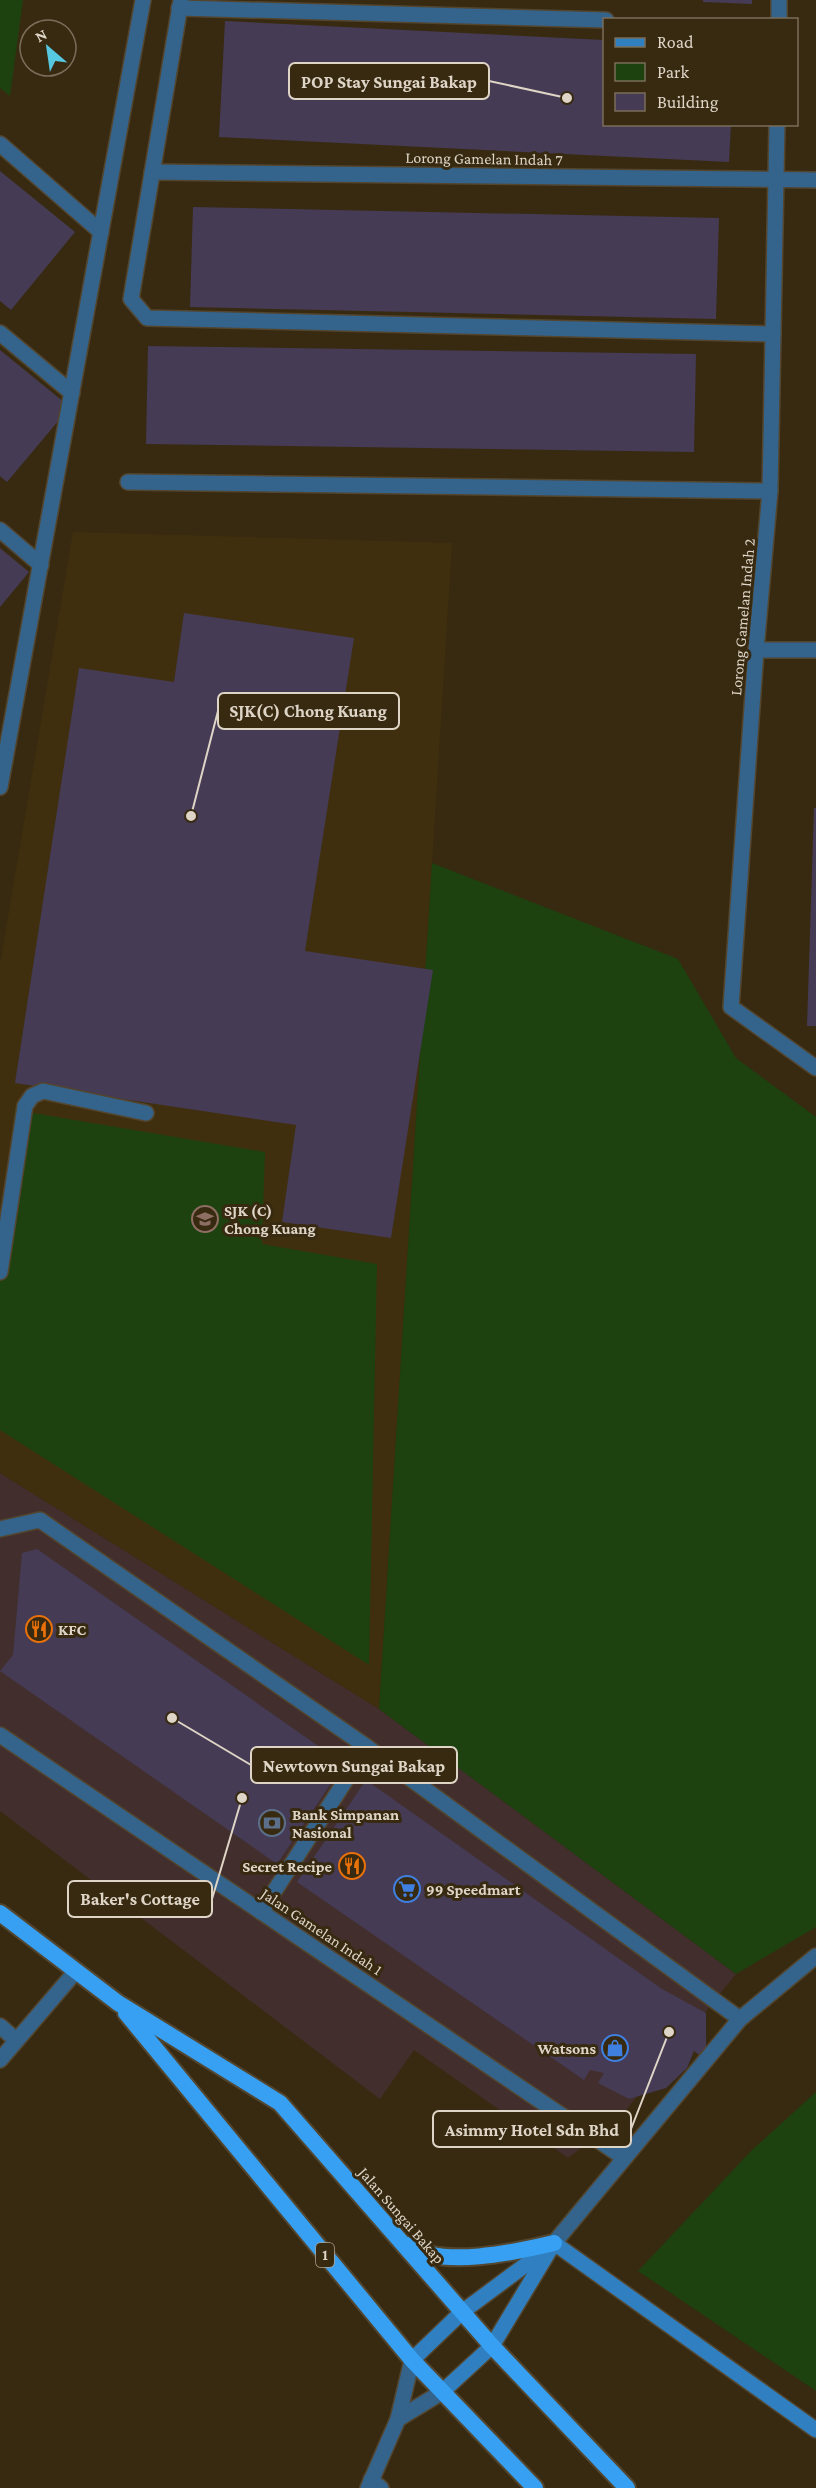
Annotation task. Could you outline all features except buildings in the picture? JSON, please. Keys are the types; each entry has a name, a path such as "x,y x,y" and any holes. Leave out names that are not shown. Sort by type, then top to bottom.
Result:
{"highway":[{"name":"Jalan Sungai Bakap","path":"0,1913 118,2003 280,2103 492,2346 627,2488"},
{"name":"Jalan Sungai Bakap","path":"118,2003 412,2360 536,2488"},
{"path":"399,2239 414,2250 451,2257 501,2253 554,2243"}],"main road":[{"path":"412,2360 462,2312 554,2243"},
{"path":"442,2392 492,2346 554,2243"},
{"path":"554,2243 816,2430"}],"street":[{"path":"0,787 5,730 41,565 143,0"},
{"path":"779,0 779,18"},
{"path":"603,20 180,4 131,299 147,318 773,334"},
{"name":"Lorong Gamelan Indah 2","path":"777,126 770,491 756,650 731,1007 816,1068"},
{"path":"0,144 101,232"},
{"name":"Lorong Gamelan Indah 7","path":"152,172 816,180"},
{"path":"0,333 72,393"},
{"path":"128,482 770,491"},
{"path":"0,530 41,565"},
{"path":"756,650 816,650"},
{"path":"0,1272 25,1106 32,1095 43,1091 146,1113"},
{"path":"0,1529 40,1520 367,1747 740,2019"},
{"name":"Jalan Gamelan Indah 1","path":"0,1735 623,2157"},
{"path":"261,1912 367,1747"},
{"path":"554,2243 623,2157 740,2019 816,1956"},
{"path":"0,2060 76,1971"},
{"path":"0,2026 19,2037"},
{"path":"373,2485 398,2419 412,2360"},
{"path":"398,2419 442,2392"}],"shaded area":[{"name":"SJK (C) Chong Kuang","path":"73,532 452,543 379,1709 0,1473 0,965"},
{"path":"0,1473 379,1709 736,1974 618,2120 568,2158 414,2050 380,2099 0,1811"}],"green space":[{"path":"0,0 23,0 21,18 18,18 18,37 10,96 0,88"},
{"path":"432,863 678,959 736,1058 816,1117 816,1927 736,1974 379,1709"},
{"path":"15,1110 265,1152 262,1244 377,1264 369,1665 0,1430 0,1233"},
{"path":"816,2092 816,2391 638,2271 751,2151"}],"place":[{"name":"POP Stay Sungai Bakap","path":"567,98"},
{"name":"SJK(C) Chong Kuang","path":"191,816"},
{"name":"SJK (C) Chong Kuang","path":"205,1219"},
{"name":"KFC","path":"39,1629"},
{"name":"Newtown Sungai Bakap","path":"172,1718"},
{"name":"Baker's Cottage","path":"242,1798"},
{"name":"Bank Simpanan Nasional","path":"272,1823"},
{"name":"Secret Recipe","path":"352,1866"},
{"name":"99 Speedmart","path":"407,1889"},
{"name":"Asimmy Hotel Sdn Bhd","path":"669,2032"},
{"name":"Watsons","path":"615,2048"}]}
